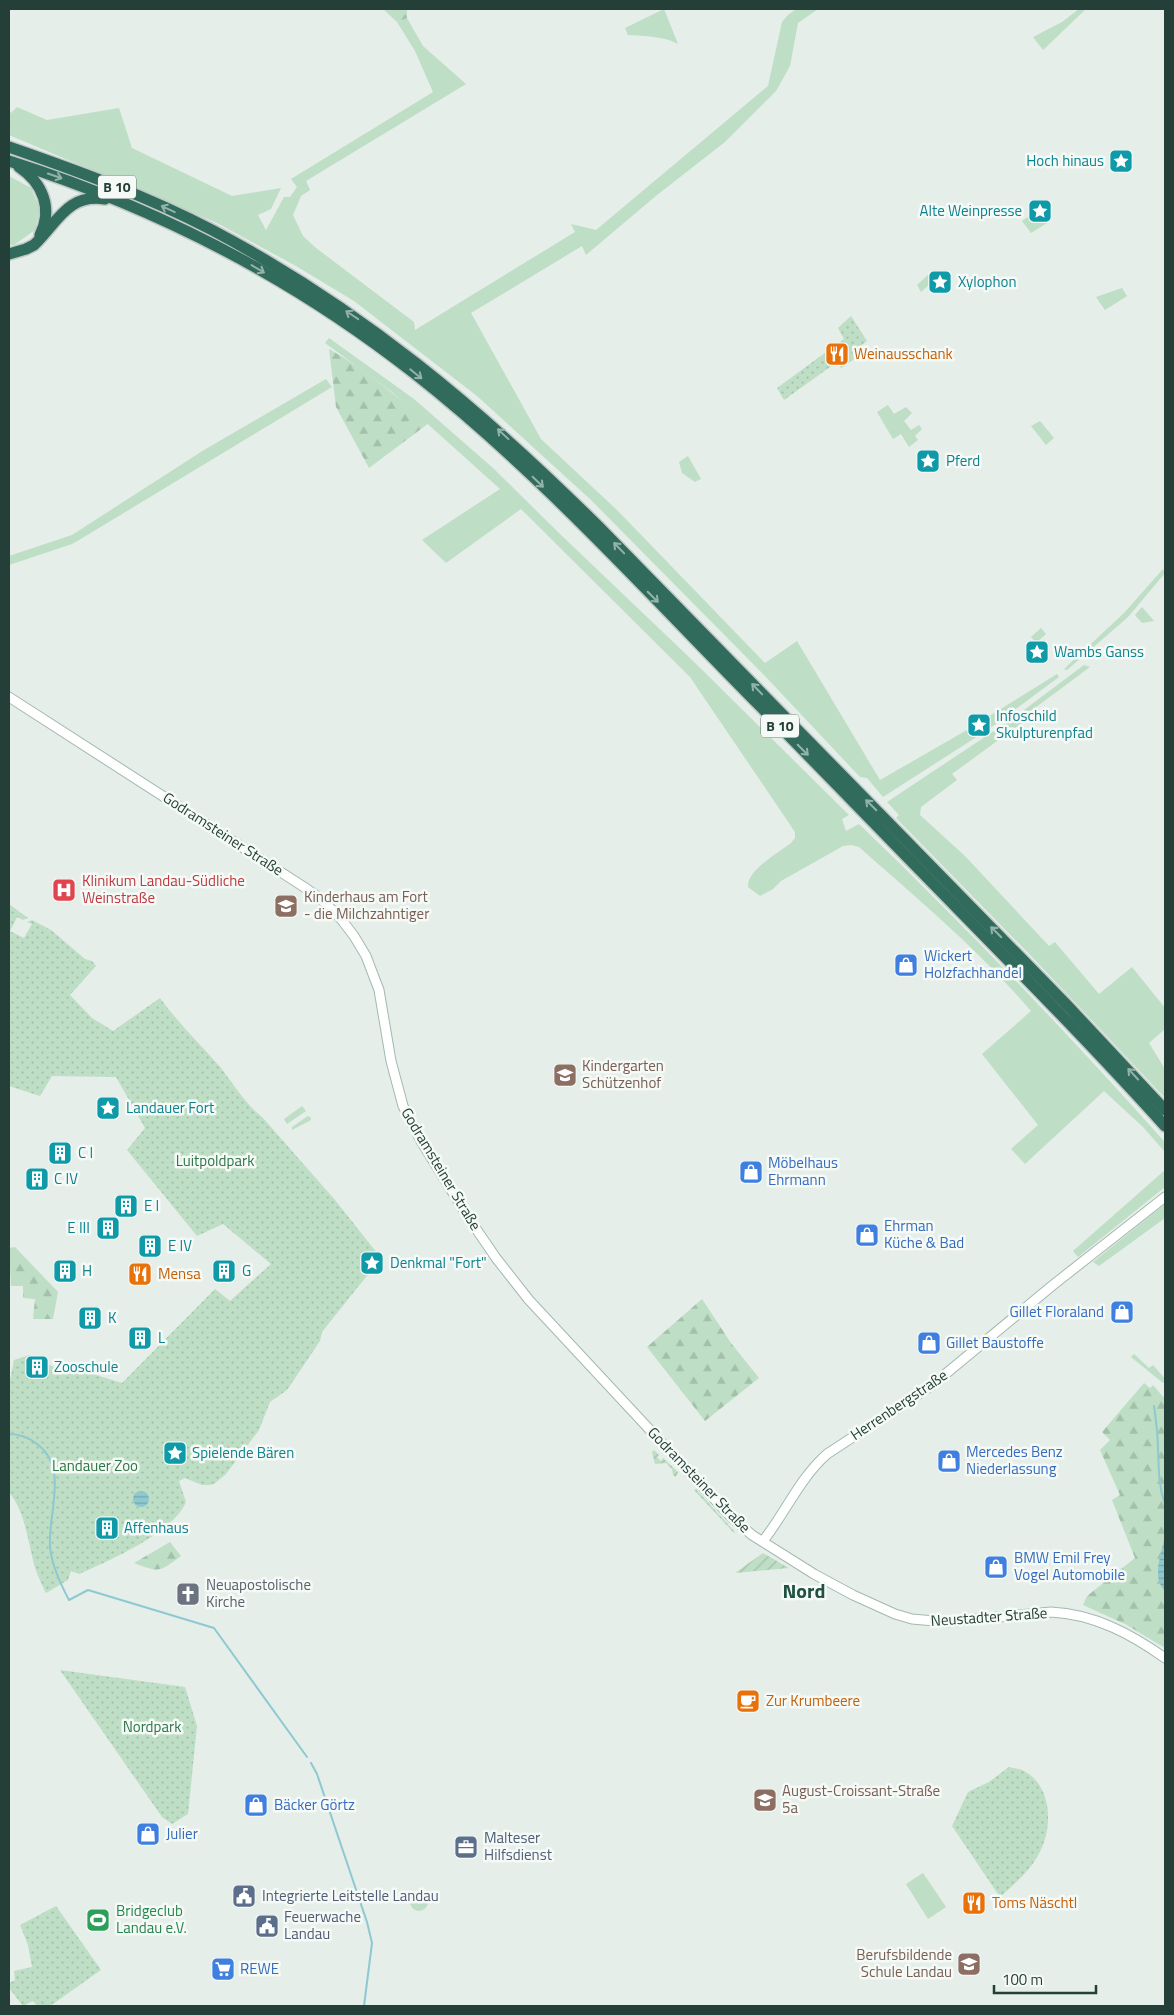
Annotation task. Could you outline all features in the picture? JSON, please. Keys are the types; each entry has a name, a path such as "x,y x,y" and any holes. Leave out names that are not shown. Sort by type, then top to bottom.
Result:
{"highway":[{"name":"B 10","path":"12,148 107,183 163,206 212,230 277,267 347,312 407,355 468,404 546,475 615,543 1065,1003 1165,1110"},
{"name":"B 10","path":"9,161 120,201 216,245 302,295 395,358 476,424 540,484 665,609 1055,1007 1165,1126"},
{"path":"9,161 27,172 39,185 44,195 46,205 45,221 43,229 34,245"},
{"path":"9,254 34,245 64,211 77,202 92,197 120,201"}],"street":[{"name":"Godramsteiner Straße","path":"9,697 304,887 341,919 360,946 377,982 395,1080 406,1114 468,1218 514,1281 543,1316 731,1517 744,1529 763,1541"},
{"name":"Herrenbergstraße","path":"763,1541 799,1485 823,1458 917,1396 1165,1197"},
{"name":"Neustadter Straße","path":"763,1541 814,1574 895,1614 912,1619 946,1622 1051,1612 1067,1613 1092,1619 1115,1628 1165,1658"}],"green space":[{"path":"383,9 407,9 407,18 397,22"},
{"path":"664,9 678,44 660,38 628,35 625,28"},
{"path":"796,9 818,9 798,23 790,66 776,91 725,142 657,195 586,255 582,246 471,313 541,439 617,510 765,663 797,641 880,780 967,730 1057,674 1059,677 986,731 981,732 978,736 883,797 867,778 860,777 765,676 591,500 477,396 354,301 296,266 217,223 9,135 9,109 11,113 17,107 47,120 119,108 132,148 232,196 281,188 271,209 258,215 266,230 284,197 290,197 297,187 291,179 433,92 415,51 397,22 407,18 423,46 466,84 306,181 310,190 301,196 293,215 303,236 316,248 414,322 415,330 575,232 571,224 596,230 768,86 782,22"},
{"path":"1079,9 1086,9 1043,50 1033,37 1062,22"},
{"path":"1120,158 1126,158 1129,162 1117,169 1112,163"},
{"path":"9,176 31,188 40,209 35,230 14,245 9,245"},
{"path":"1048,204 1050,208 1047,223 1031,233 1022,221"},
{"path":"929,274 943,274 947,282 938,288 933,281 921,292 917,285"},
{"path":"1122,288 1127,296 1105,310 1096,297"},
{"path":"851,316 867,341 853,352 856,358 841,368 837,362 784,400 777,388 844,339 838,328"},
{"path":"329,338 414,399 493,468 690,658 849,815 842,819 846,831 859,824 1014,979 1163,1140 1165,1152 1143,1127 1104,1091 1025,1164 1011,1149 1038,1125 982,1054 1031,1011 970,946 859,847 843,846 781,881 773,889 760,896 748,887 752,874 764,862 791,843 795,838 795,832 690,677 521,509 446,563 422,540 500,489 392,392 325,343"},
{"path":"329,349 368,374 429,423 369,468 336,407"},
{"path":"326,379 332,387 79,540 9,565 9,556 72,535 204,450"},
{"path":"888,405 894,414 906,407 912,413 904,421 911,430 919,425 922,429 915,436 918,440 909,447 901,434 893,439 877,412"},
{"path":"1040,421 1054,438 1046,445 1031,426"},
{"path":"929,455 934,462 923,470 918,463"},
{"path":"688,456 701,479 695,482 682,473 679,462"},
{"path":"1163,569 1165,573 1128,617 1067,670 1064,669 1124,613"},
{"path":"1142,607 1154,621 1142,623 1135,615"},
{"path":"1041,628 1046,634 1036,643 1031,637"},
{"path":"1084,665 1090,667 1024,716 1024,710"},
{"path":"1015,717 1023,722 952,774 957,780 921,807 920,815 965,856 1049,946 1055,942 1099,994 1132,967 1165,1008 1165,1029 1149,1043 1165,1069 1165,1098 1034,959 896,818 899,815 887,802"},
{"path":"9,904 28,918 23,920 17,917 10,931 24,938 32,924 27,922 32,920 51,930 96,966 70,995 92,1018 113,1031 160,998 221,1068 246,1101 335,1200 381,1258 322,1332 320,1341 287,1390 270,1402 259,1430 226,1474 214,1484 209,1485 202,1485 185,1478 179,1481 186,1502 179,1513 155,1535 79,1574 71,1571 68,1580 46,1593 36,1571 23,1518 9,1493 9,1385 14,1360 29,1355 56,1368 93,1374 122,1383 215,1289 230,1301 271,1264 223,1224 197,1236 127,1150 145,1128 116,1077 52,1076 40,1096 9,1086"},
{"path":"302,1106 306,1111 287,1124 284,1119"},
{"path":"308,1116 311,1120 292,1130 292,1127"},
{"path":"1165,1170 1165,1187 1078,1257 1073,1251"},
{"path":"1165,1204 1165,1218 1099,1266 1093,1262"},
{"path":"15,1247 58,1292 53,1319 33,1319 35,1299 23,1298 23,1286 11,1286 9,1248"},
{"path":"702,1299 731,1343 759,1378 705,1421 647,1347"},
{"path":"1134,1354 1149,1368 1153,1365 1165,1379 1165,1382 1163,1383 1131,1357"},
{"path":"1144,1383 1150,1388 1153,1385 1165,1399 1165,1648 1125,1624 1083,1605 1087,1596 1135,1558 1112,1500 1120,1495 1100,1450 1110,1440 1102,1432"},
{"path":"654,1450 659,1455 657,1457 661,1461 663,1458 678,1472 676,1477 666,1463 655,1464 652,1452"},
{"path":"696,1489 735,1532 734,1533 694,1490"},
{"path":"170,1542 181,1556 163,1568 154,1569 134,1563"},
{"path":"763,1553 789,1568 735,1573"},
{"name":"Nordpark","path":"60,1670 185,1687 197,1726 188,1814 172,1824 162,1817"},
{"path":"1009,1767 1024,1771 1034,1778 1041,1788 1046,1799 1048,1823 1042,1847 1033,1863 1020,1879 1000,1897 952,1826 968,1792 989,1782"},
{"path":"923,1873 946,1907 928,1919 906,1884"},
{"path":"419,1893 425,1896 428,1902 425,1908 419,1911 413,1908 410,1902 413,1896"},
{"path":"56,1906 101,1970 50,2006 37,2006 33,2001 23,2006 9,1988 9,1983 15,1980 14,1971 32,1967 28,1945 20,1925"}],"water":[{"path":"141,1491 147,1493 149,1499 147,1505 141,1507 135,1505 133,1499 135,1493"},
{"path":"1165,1535 1165,1591 1161,1585 1158,1572"}],"waterway":[{"path":"1154,1406 1160,1483 1165,1504"},
{"path":"9,1434 20,1435 37,1444 47,1454 52,1465 55,1491 50,1546 52,1559 69,1600 88,1590 214,1628 307,1757"},
{"path":"311,1763 317,1774 367,1922 372,1943 364,2006"}],"place":[{"name":"Hoch hinaus","path":"1121,161"},
{"name":"Alte Weinpresse","path":"1040,211"},
{"name":"Xylophon","path":"940,282"},
{"name":"Weinausschank","path":"837,354"},
{"name":"Pferd","path":"928,461"},
{"name":"Wambs Ganss","path":"1037,652"},
{"name":"Infoschild Skulpturenpfad","path":"979,725"},
{"name":"Klinikum Landau-Südliche Weinstraße","path":"64,890"},
{"name":"Kinderhaus am Fort - die Milchzahntiger","path":"286,906"},
{"name":"Wickert Holzfachhandel","path":"906,965"},
{"name":"Kindergarten Schützenhof","path":"565,1075"},
{"name":"Landauer Fort","path":"108,1108"},
{"name":"C I","path":"60,1153"},
{"name":"Möbelhaus Ehrmann","path":"751,1172"},
{"name":"C IV","path":"37,1179"},
{"name":"E I","path":"126,1206"},
{"name":"E III","path":"108,1228"},
{"name":"Ehrman Küche & Bad","path":"867,1235"},
{"name":"E IV","path":"150,1246"},
{"name":"Denkmal \"Fort\"","path":"372,1263"},
{"name":"H","path":"65,1271"},
{"name":"G","path":"224,1271"},
{"name":"Mensa","path":"140,1274"},
{"name":"Gillet Floraland","path":"1122,1312"},
{"name":"K","path":"90,1318"},
{"name":"L","path":"140,1338"},
{"name":"Gillet Baustoffe","path":"929,1343"},
{"name":"Zooschule","path":"37,1367"},
{"name":"Spielende Bären","path":"175,1453"},
{"name":"Mercedes Benz Niederlassung","path":"949,1461"},
{"name":"Affenhaus","path":"107,1528"},
{"name":"BMW Emil Frey Vogel Automobile","path":"996,1567"},
{"name":"Neuapostolische Kirche","path":"188,1594"},
{"name":"Zur Krumbeere","path":"748,1701"},
{"name":"August-Croissant-Straße 5a","path":"765,1800"},
{"name":"Bäcker Görtz","path":"256,1805"},
{"name":"Julier","path":"148,1834"},
{"name":"Malteser Hilfsdienst","path":"466,1847"},
{"name":"Integrierte Leitstelle Landau","path":"244,1896"},
{"name":"Toms Näschtl","path":"974,1903"},
{"name":"Bridgeclub Landau e.V.","path":"98,1920"},
{"name":"Feuerwache Landau","path":"267,1926"},
{"name":"Berufsbildende Schule Landau","path":"969,1964"},
{"name":"REWE","path":"223,1969"}],"district":[{"name":"Nord","path":"804,1591"}],"park label":[{"name":"Luitpoldpark","path":"215,1161"},
{"name":"Landauer Zoo","path":"95,1466"}]}
